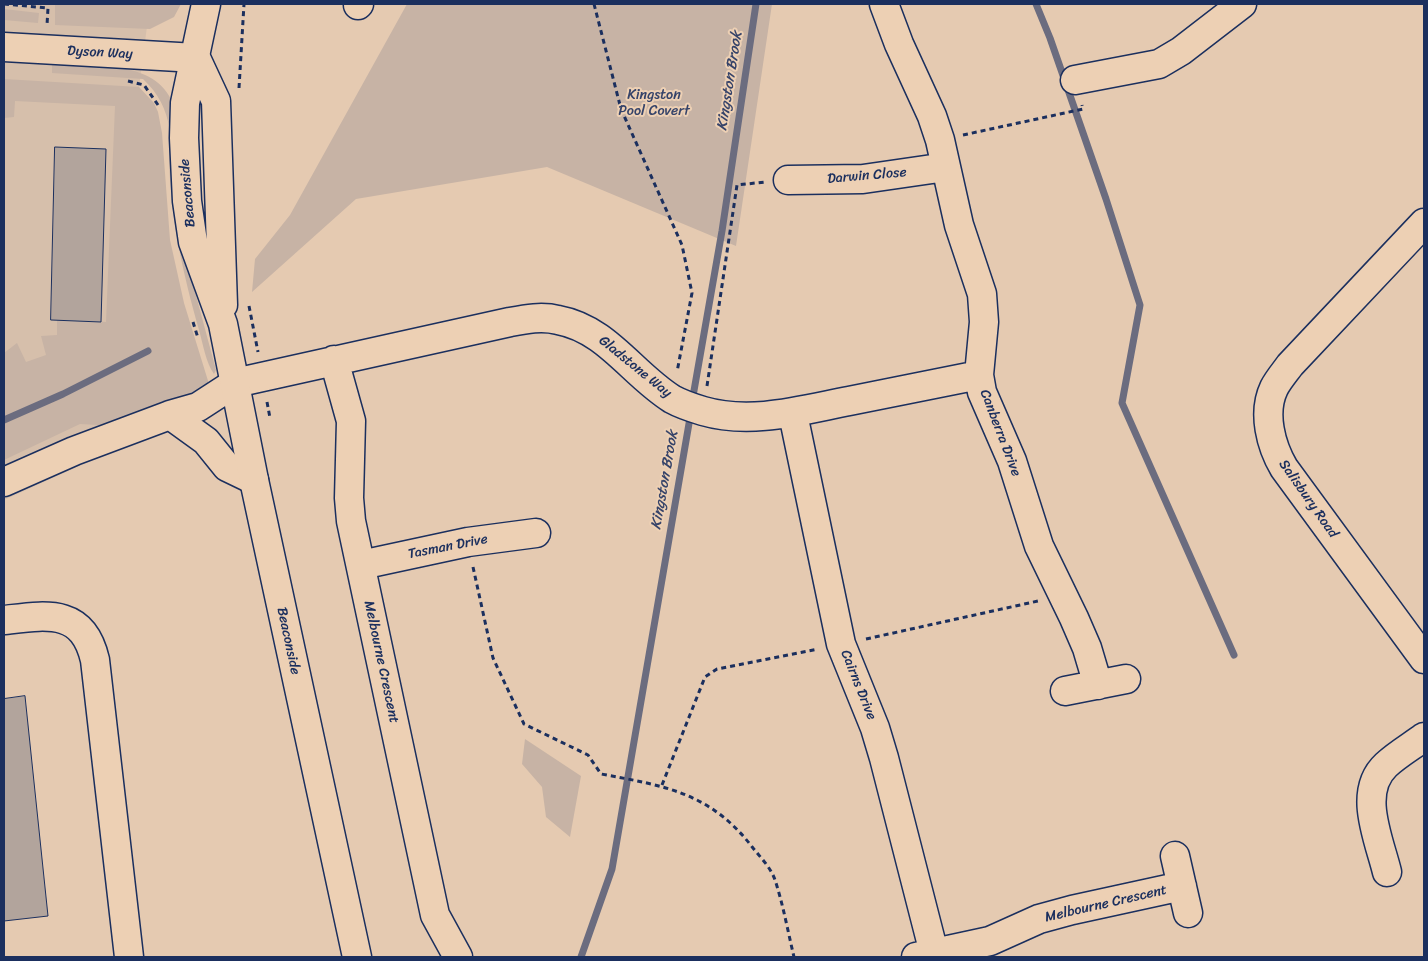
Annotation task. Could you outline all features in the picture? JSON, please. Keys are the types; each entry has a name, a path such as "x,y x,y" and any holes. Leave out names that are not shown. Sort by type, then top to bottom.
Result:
{"main road":[{"name":"Beaconside","path":"206,4 185,103 184,138 187,201 193,242 223,324 254,480 357,957"},
{"name":"Canberra Drive","path":"884,4 899,44 932,116 940,140 959,225 982,294 984,322 979,375 982,392 1012,461 1038,546 1087,648 1098,685"},
{"path":"1075,80 1159,64 1181,51 1242,4"},
{"name":"Dyson Way","path":"4,47 196,58"},
{"name":"Darwin Close","path":"788,180 863,179 946,167"},
{"name":"Salisbury Road","path":"1424,222 1290,365 1274,388 1268,411 1274,451 1284,468 1424,659"},
{"name":"Gladstone Way","path":"4,482 74,451 170,415 198,407 235,383 510,322 537,318 558,319 580,326 604,340 624,361 672,399 711,412 753,416 793,414 979,375"},
{"name":"Melbourne Crescent","path":"334,360 352,420 349,498 351,521 434,915 458,957"},
{"name":"Cairns Drive","path":"793,414 841,644 875,728 884,758 925,955"},
{"path":"170,415 206,441 227,467 254,480"},
{"name":"Tasman Drive","path":"361,564 468,542 536,533"},
{"path":"4,620 58,616 84,631 91,644 95,660 129,957"},
{"path":"1065,691 1126,679"},
{"path":"1387,872 1371,805 1371,790 1374,779 1386,765 1424,737"},
{"path":"1175,856 1188,913"},
{"name":"Melbourne Crescent","path":"925,955 990,941 1039,919 1072,910 1182,886"}],"path":[{"path":"4,4 48,8 47,21"},
{"path":"594,4 621,109 682,245 692,293 672,399"},
{"path":"940,140 1065,111 1083,109"},
{"path":"711,412 737,185 788,180"},
{"path":"468,542 493,658 524,724 588,755 601,774 662,785 694,797 719,814 744,836 767,866 774,879 794,957"},
{"path":"662,785 705,677 717,669 841,644 1062,595"}],"shaded area":[{"path":"4,4 150,4 139,87 173,401 72,436 81,465 4,500"}],"green space":[{"path":"55,4 181,4 174,17 150,29 55,25"},
{"name":"Kingston Pool Covert","path":"407,4 772,4 736,246 547,167 356,199 252,292 255,259 290,215"},
{"path":"4,9 39,13 38,23 4,20"},
{"path":"52,65 121,68 138,72 152,79 165,89 173,104 176,130 170,130 161,102 143,79 52,73"},
{"path":"4,79 139,87 154,103 158,112 162,133 170,240 184,303 209,384 197,396 116,426 80,424 4,460 4,353 17,343 26,362 46,355 41,336 57,335 57,320 106,322 115,106 15,101 14,117 4,118"},
{"path":"169,149 175,149 186,258 216,370 214,374 205,353 182,263 171,195"},
{"path":"525,739 581,776 570,837 546,817 542,787 522,764"}],"building":[{"path":"55,147 106,149 101,322 51,320"},
{"path":"25,696 48,916 4,921 4,699"}],"waterway":[{"name":"Kingston Brook","path":"692,402 722,231 756,4"},
{"path":"1036,4 1050,38 1106,199 1140,305 1122,403 1234,655"},
{"path":"4,420 63,394 148,351"},
{"name":"Kingston Brook","path":"581,957 612,869 691,412"}]}
